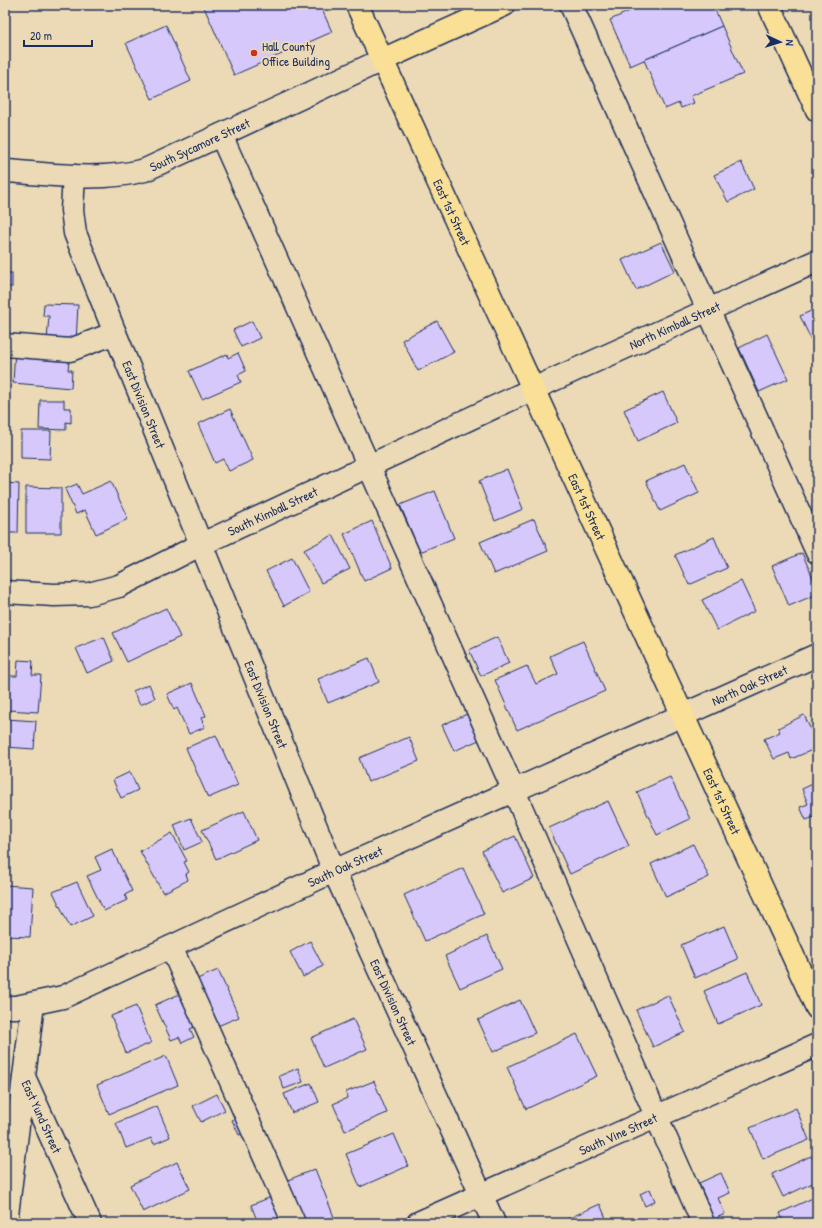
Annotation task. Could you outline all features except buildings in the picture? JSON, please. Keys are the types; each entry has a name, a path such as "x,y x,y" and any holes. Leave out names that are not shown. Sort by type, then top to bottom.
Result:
{"main road":[{"name":"East 1st Street","path":"357,5 817,1008"},
{"path":"382,60 504,5"},
{"path":"769,5 817,110"}],"street":[{"path":"571,5 817,552"},
{"name":"South Sycamore Street","path":"5,171 111,177 139,171 221,135 382,60"},
{"path":"221,135 514,791 703,1223"},
{"name":"East Division Street","path":"74,176 72,210 75,233 114,333 334,872 494,1223"},
{"name":"North Kimball Street","path":"533,390 817,261"},
{"path":"5,345 70,350 114,333"},
{"name":"South Kimball Street","path":"5,592 54,595 89,594 119,586 200,545 533,390"},
{"name":"North Oak Street","path":"682,715 817,655"},
{"name":"South Oak Street","path":"5,1007 16,1007 63,997 334,872 682,715"},
{"path":"171,947 294,1223"},
{"name":"East Yund Street","path":"33,1004 24,1077 90,1223"},
{"name":"South Vine Street","path":"418,1223 817,1045"},
{"path":"6,1218 24,1077"}],"place":[{"name":"Hall County Office Building","path":"254,53"}]}
